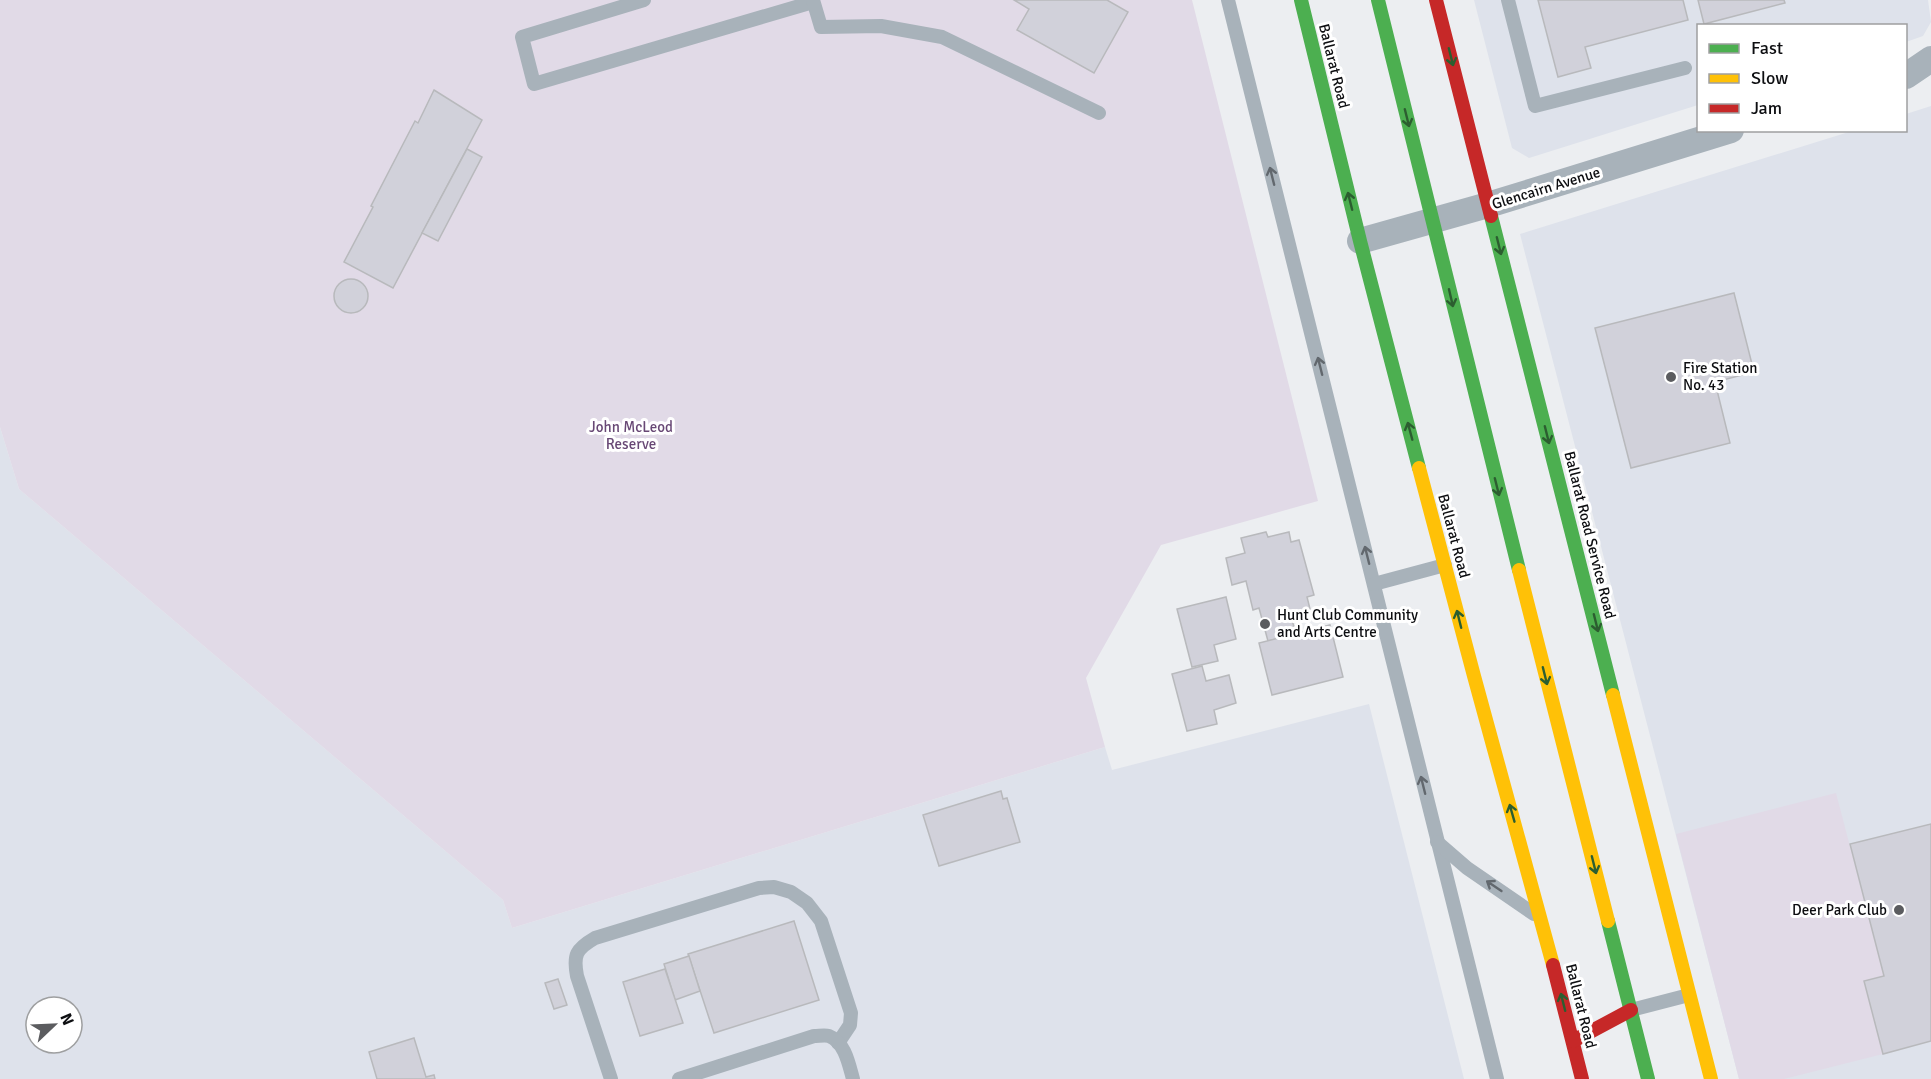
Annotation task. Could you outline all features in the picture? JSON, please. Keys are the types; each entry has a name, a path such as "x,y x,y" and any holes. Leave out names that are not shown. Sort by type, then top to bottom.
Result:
{"main road":[{"name":"Ballarat Road","path":"1301,0 1360,241 1477,687 1542,919 1582,1079"},
{"path":"1378,0 1433,220 1480,423 1648,1079"},
{"name":"Ballarat Road Service Road","path":"1436,0 1711,1079"},
{"path":"1573,1041 1631,1010"}],"street":[{"path":"1907,75 1931,59"},
{"path":"1907,76 1931,76"},
{"name":"Glencairn Avenue","path":"1360,241 1488,205 1725,132"}],"lane":[{"path":"644,0 522,37 534,84 813,1 821,27 881,26 942,37 1099,113"},
{"path":"1228,0 1497,1079"},
{"path":"1508,0 1535,106 1685,68"},
{"path":"1374,584 1445,565"},
{"path":"1437,842 1467,868 1542,919"},
{"path":"610,1079 577,976 574,962 577,952 584,944 595,938 759,888 774,887 791,892 807,903 821,921 851,1013 850,1025 838,1043"},
{"path":"1631,1010 1691,995"},
{"path":"679,1079 814,1036 829,1036 838,1043 845,1055 853,1079"}],"shaded area":[{"path":"1474,0 1928,0 1931,22 1923,36 1907,42 1907,24 1697,24 1697,105 1529,158 1512,148"},
{"path":"1931,106 1931,1079 1739,1079 1520,234 1849,132 1907,132 1907,114"},
{"path":"0,427 19,489 503,900 512,928 1105,747 1112,770 1369,704 1464,1079 0,1079"}],"green space":[{"name":"John McLeod Reserve","path":"0,0 1192,0 1318,501 1161,545 1086,678 1105,747 512,928 503,900 19,489 0,427"},
{"path":"1836,793 1884,976 1864,982 1883,1054 1784,1079 1739,1079 1676,834"}],"building":[{"path":"1014,0 1107,0 1128,12 1094,73 1017,30 1029,9"},
{"path":"1538,0 1683,0 1688,20 1585,47 1591,68 1558,77"},
{"path":"1698,0 1784,0 1785,3 1704,24"},
{"path":"434,90 482,120 393,288 344,262 415,121 418,123"},
{"path":"467,149 482,157 438,241 422,233"},
{"path":"351,279 363,284 368,296 363,308 351,313 339,308 334,296 339,284"},
{"name":"Fire Station No. 43","path":"1734,293 1754,372 1715,382 1730,443 1631,468 1595,328"},
{"path":"1266,532 1268,537 1289,532 1291,542 1299,540 1314,595 1307,597 1310,609 1290,613 1296,634 1268,641 1259,608 1253,610 1246,581 1232,585 1226,558 1245,553 1241,538"},
{"path":"1226,597 1236,639 1214,645 1218,661 1192,667 1177,609"},
{"path":"1330,625 1343,677 1272,695 1259,643"},
{"path":"1202,666 1206,681 1229,675 1236,703 1214,710 1217,724 1187,731 1172,674"},
{"path":"1001,791 1003,799 1007,798 1020,842 939,866 923,815"},
{"name":"Deer Park Club","path":"1931,824 1931,1041 1883,1054 1864,981 1884,976 1850,844"},
{"path":"794,921 819,1000 714,1033 688,954"},
{"path":"689,956 700,991 675,1000 664,964"},
{"path":"665,969 683,1023 640,1036 623,982"},
{"path":"558,979 567,1005 554,1009 545,983"},
{"path":"414,1038 426,1077 434,1075 435,1079 377,1079 369,1052"}],"traffic: fast":[{"path":"1301,0 1419,468"},
{"path":"1378,0 1519,570"},
{"path":"1491,216 1613,695"},
{"path":"1608,921 1648,1079"}],"traffic: slow":[{"path":"1419,468 1553,965"},
{"path":"1519,570 1608,921"},
{"path":"1613,695 1711,1079"}],"traffic: jam":[{"path":"1436,0 1491,216"},
{"path":"1553,965 1582,1079"},
{"path":"1573,1041 1631,1010"}],"place":[{"name":"Fire Station No. 43","path":"1671,377"},
{"name":"Hunt Club Community and Arts Centre","path":"1265,624"},
{"name":"Deer Park Club","path":"1899,910"}]}
